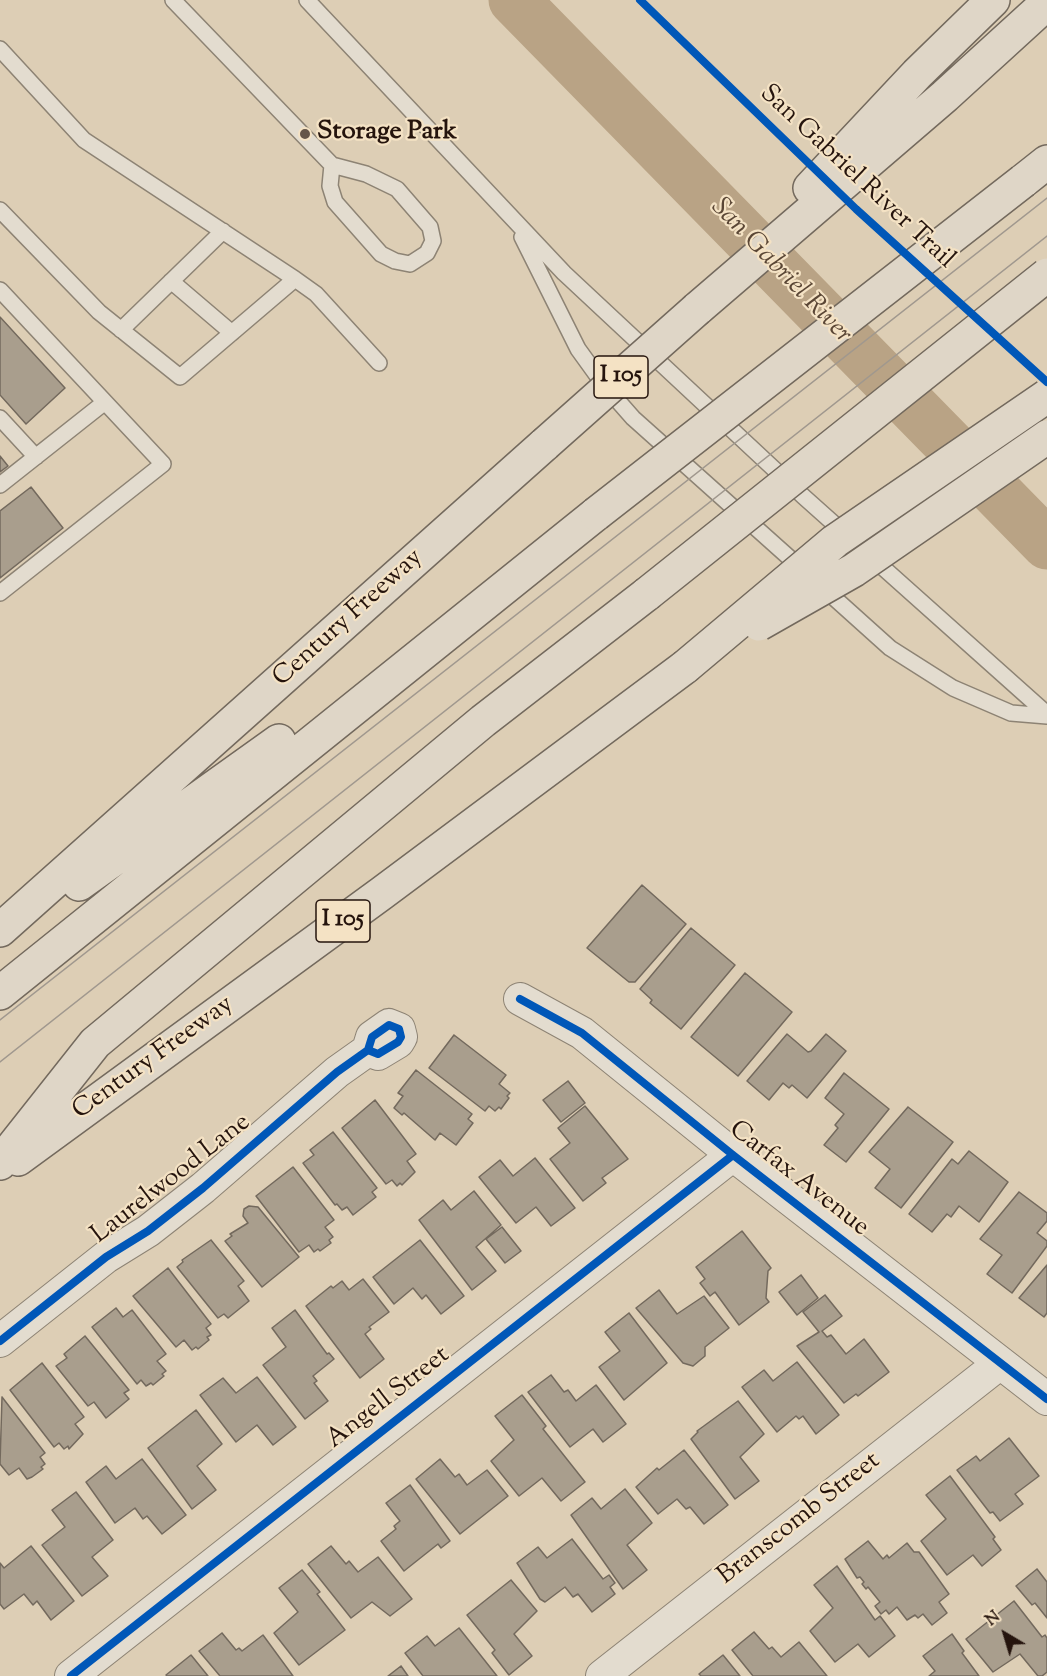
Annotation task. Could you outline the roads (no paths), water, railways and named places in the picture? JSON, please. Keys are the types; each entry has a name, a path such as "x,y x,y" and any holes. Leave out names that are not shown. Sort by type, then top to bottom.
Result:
{"highway":[{"path":"697,309 917,74 993,0"},
{"path":"697,309 945,96 1047,3"},
{"path":"0,993 505,585 1035,171"},
{"path":"0,1163 95,1043 483,721 647,594 1047,275"},
{"name":"Century Freeway","path":"0,930 697,309"},
{"path":"685,667 835,541 1047,396"},
{"path":"685,667 854,570 1047,437"},
{"path":"0,940 441,626 505,585"},
{"name":"Century Freeway","path":"0,1173 685,667"}],"street":[{"name":"Carfax Avenue","path":"520,999 582,1033 733,1155 1047,1400"},
{"name":"Laurelwood Lane","path":"0,1341 106,1257 148,1231 175,1210 337,1072 368,1050"},
{"name":"Angell Street","path":"71,1676 733,1155"},
{"name":"Branscomb Street","path":"602,1676 999,1364"}],"lane":[{"path":"173,0 332,165 366,174 397,189 430,227 433,240 428,253 410,264 395,261 381,254 336,202 330,186 332,165"},
{"path":"307,0 516,226 564,273 804,497 1047,715"},
{"path":"0,49 78,136 316,294 379,363"},
{"path":"0,210 99,312 180,377 295,279"},
{"path":"516,226 578,349 604,385 633,418 890,648 953,688 972,697 1011,713 1047,715"},
{"path":"121,330 223,231"},
{"path":"171,281 232,333"},
{"path":"0,290 163,464 0,593"},
{"path":"0,485 105,402"},
{"path":"0,418 36,457"}],"waterway":[{"name":"San Gabriel River","path":"514,0 1047,544"}],"tram line":[{"path":"0,1020 1047,198"},
{"path":"0,1062 1047,236"}],"place":[{"name":"Storage Park","path":"305,134"}]}
